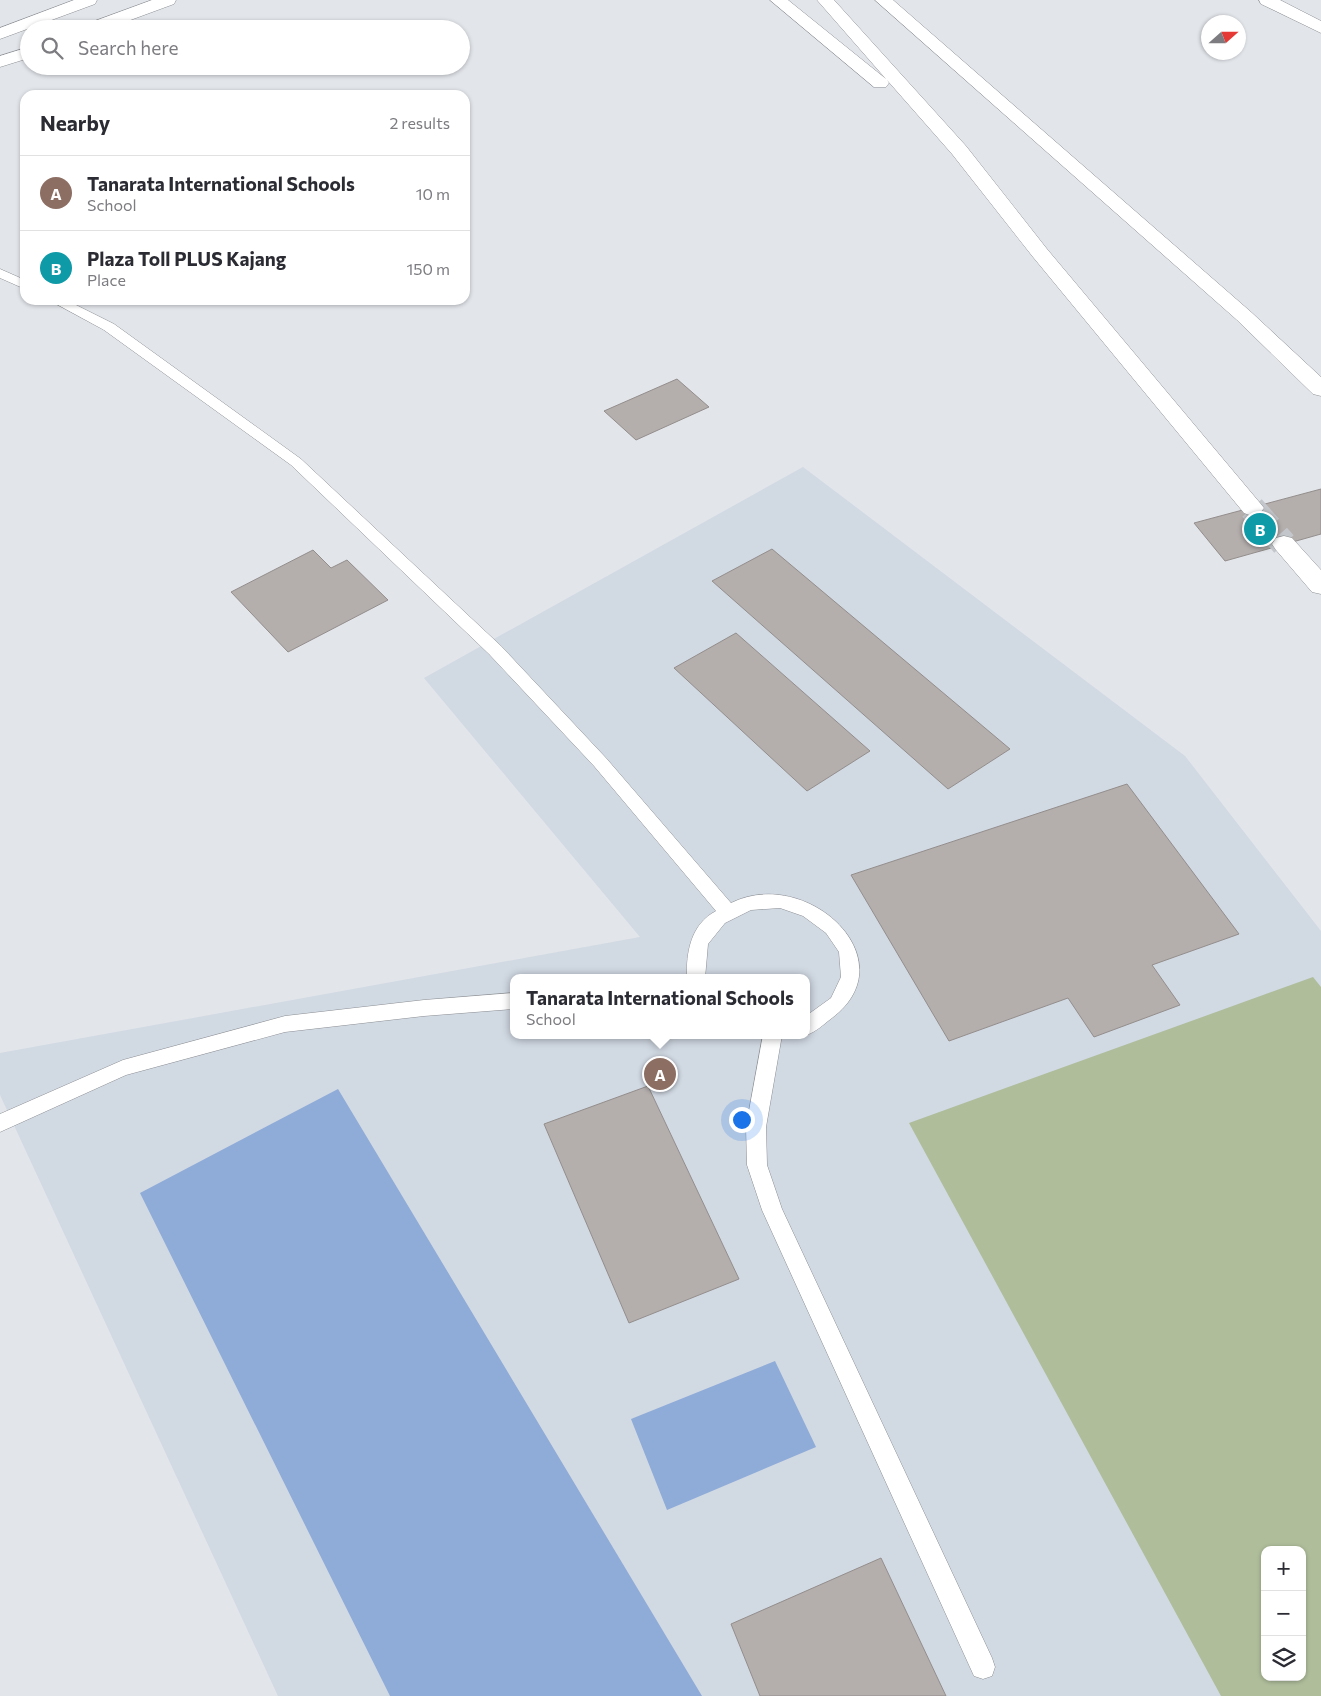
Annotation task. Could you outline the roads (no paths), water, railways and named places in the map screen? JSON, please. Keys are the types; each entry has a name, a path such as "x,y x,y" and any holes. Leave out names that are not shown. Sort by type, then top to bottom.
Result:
{"main road":[{"path":"37,20 89,0"},
{"path":"114,20 168,0"},
{"path":"778,0 822,34 959,150"},
{"path":"825,0 959,150 1040,253 1252,508"},
{"path":"883,0 1237,310 1321,388"},
{"path":"893,0 912,24"},
{"path":"1267,0 1321,28"},
{"path":"0,34 20,26"},
{"path":"0,62 20,55"},
{"path":"1284,544 1321,586"}],"lane":[{"path":"0,274 20,283"},
{"path":"66,305 109,326 303,468 495,650 600,762 727,911"},
{"path":"696,974 694,956 705,930 727,911 756,901 788,902 818,914 840,934 851,960 849,987 833,1011 810,1025"},
{"path":"0,1123 123,1068 285,1024 424,1008 510,1001"},
{"path":"772,1039 756,1127 756,1165 772,1210 983,1667"}],"water":[{"path":"338,1089 702,1696 390,1696 140,1193"},
{"path":"775,1361 816,1447 667,1510 631,1419"}],"tunnel":[{"path":"1252,508 1284,544"}],"place":[{"name":"Plaza Toll PLUS Kajang","path":"1260,529"},
{"name":"Tanarata International Schools","path":"660,1074"}]}
